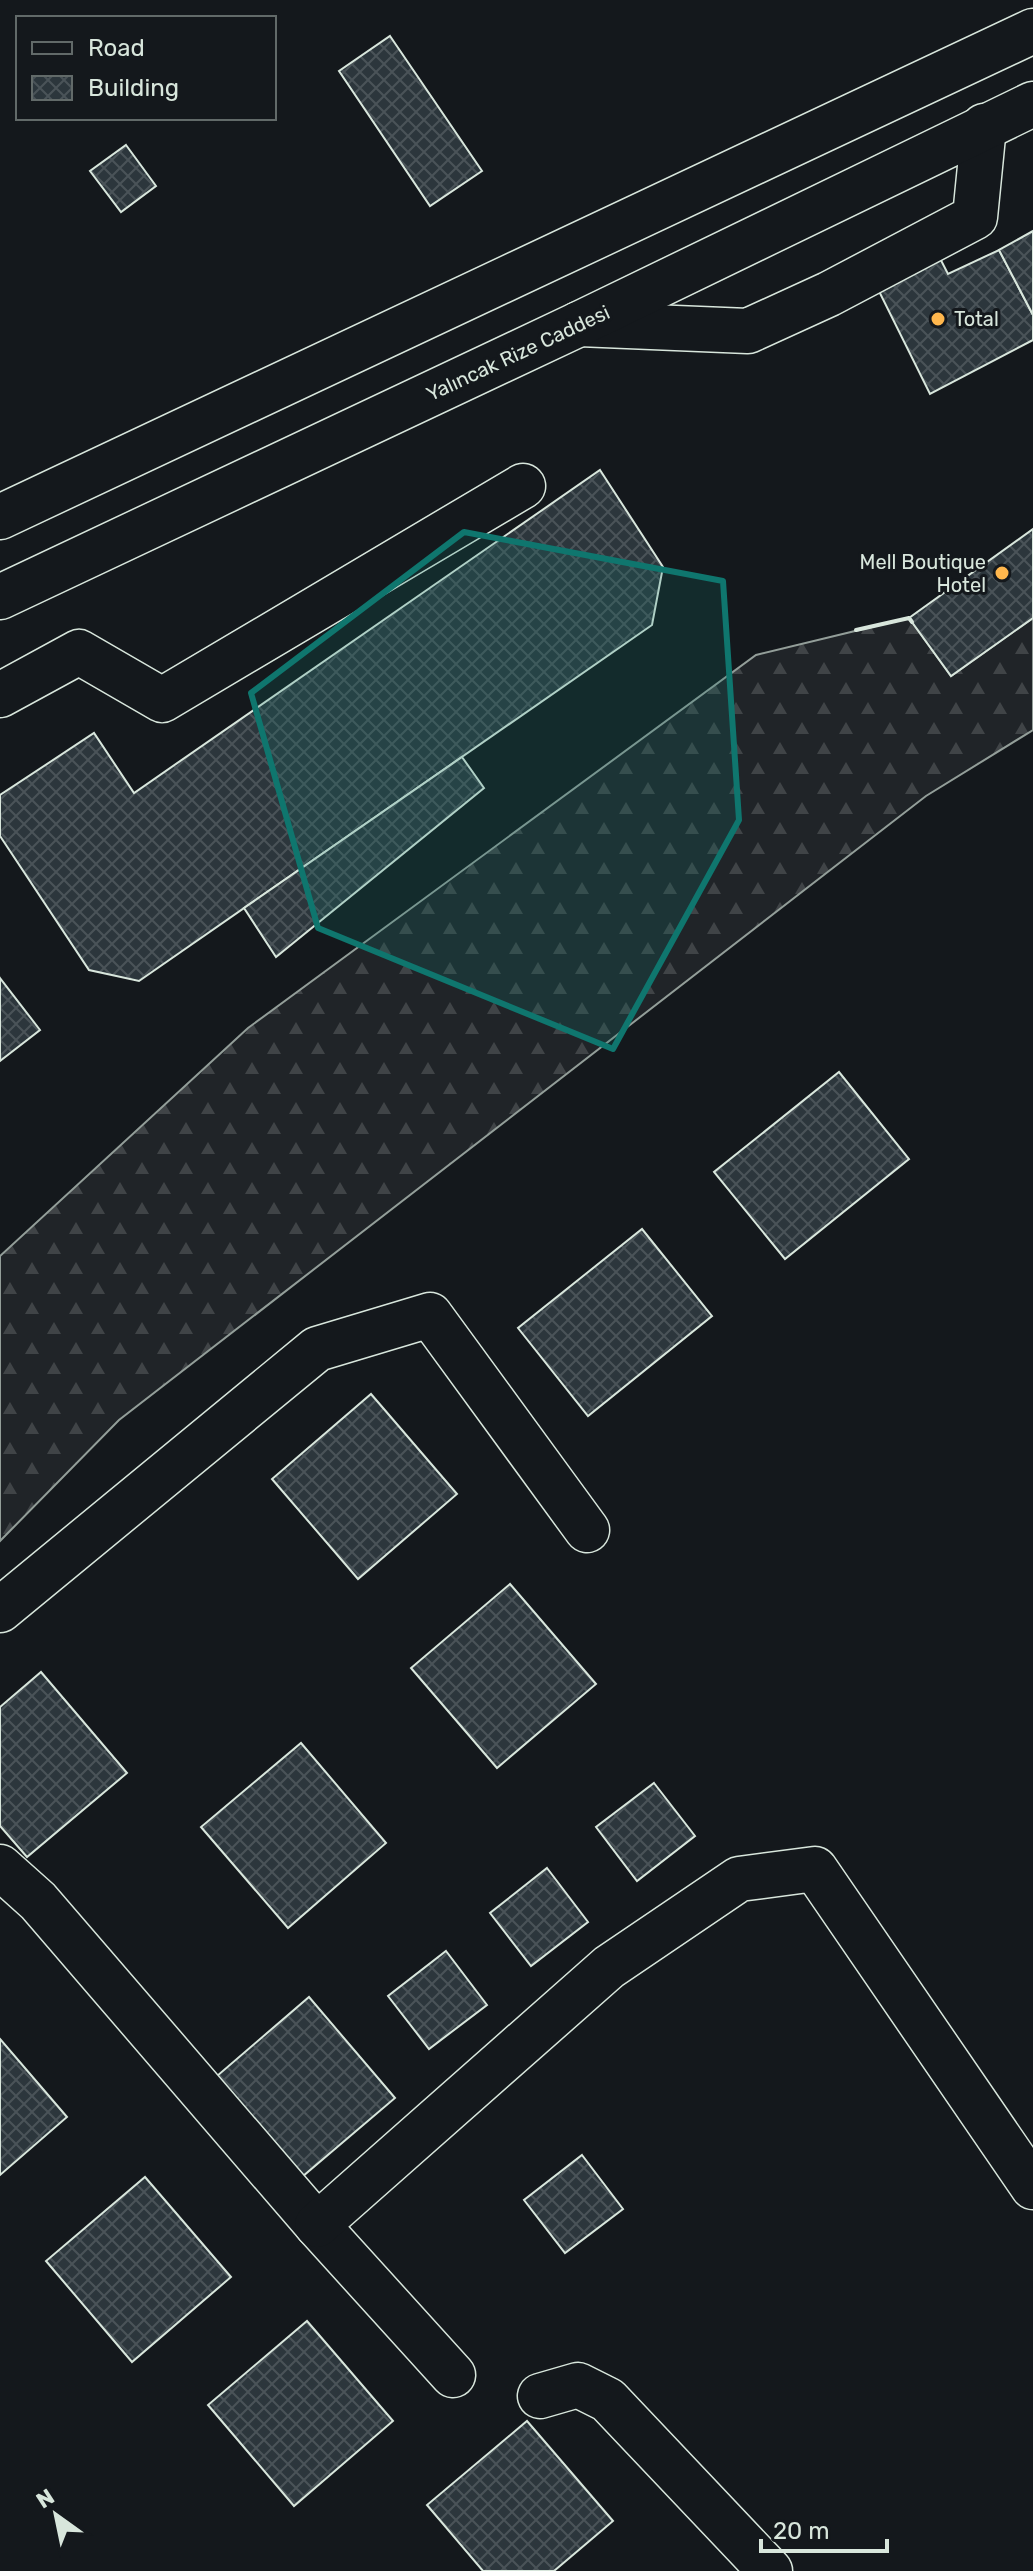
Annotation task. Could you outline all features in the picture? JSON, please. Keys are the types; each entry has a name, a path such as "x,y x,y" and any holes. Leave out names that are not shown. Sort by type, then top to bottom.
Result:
{"main road":[{"path":"0,517 1033,31"},
{"name":"Yalıncak Rize Caddesi","path":"0,597 579,324 1033,104"},
{"path":"579,324 748,331 829,294 975,217 984,126"},
{"path":"0,695 79,652 162,700 523,486"},
{"path":"0,1610 317,1349 430,1315 587,1530"},
{"path":"0,1867 38,1901 317,2225 453,2375"},
{"path":"317,2225 609,1967 739,1879 815,1869 1033,2187"},
{"path":"540,2396 578,2385 608,2400 770,2571"}],"highlighted area":[{"path":"464,532 723,581 739,820 613,1049 318,928 251,693"}],"green space":[{"path":"909,618 951,676 1033,618 1033,730 926,796 119,1420 0,1541 0,1256 248,1028 756,655"}],"building":[{"path":"390,36 482,171 430,206 339,71"},
{"path":"126,145 156,186 121,212 90,171"},
{"path":"925,229 948,274 999,250 1033,315 1033,340 930,394 862,257"},
{"path":"1033,231 1033,315 999,250"},
{"path":"600,470 663,567 652,625 139,981 89,970 0,836 0,795 94,733 134,793"},
{"name":"Mell Boutique Hotel","path":"1033,529 1033,618 951,676 909,618"},
{"path":"462,757 484,788 276,957 244,908"},
{"path":"0,978 40,1030 0,1061"},
{"path":"839,1072 909,1159 785,1259 714,1172"},
{"path":"642,1229 712,1316 588,1416 518,1328"},
{"path":"371,1394 457,1494 358,1579 272,1479"},
{"path":"510,1584 596,1684 497,1768 411,1668"},
{"path":"41,1672 127,1773 27,1857 0,1826 0,1707"},
{"path":"301,1743 386,1843 288,1928 201,1827"},
{"path":"654,1783 695,1836 637,1881 596,1827"},
{"path":"547,1868 588,1922 531,1966 490,1913"},
{"path":"446,1951 487,2005 429,2049 388,1996"},
{"path":"309,1997 395,2098 296,2182 210,2082"},
{"path":"0,2039 67,2117 0,2175"},
{"path":"582,2155 623,2209 565,2253 524,2200"},
{"path":"145,2177 231,2277 132,2362 46,2261"},
{"path":"307,2321 393,2421 294,2506 208,2405"},
{"path":"527,2421 613,2521 554,2571 483,2571 427,2505"}],"wall":[{"path":"856,630 909,618 912,622"}],"place":[{"name":"Total","path":"938,319"},
{"name":"Mell Boutique Hotel","path":"1002,573"}]}
